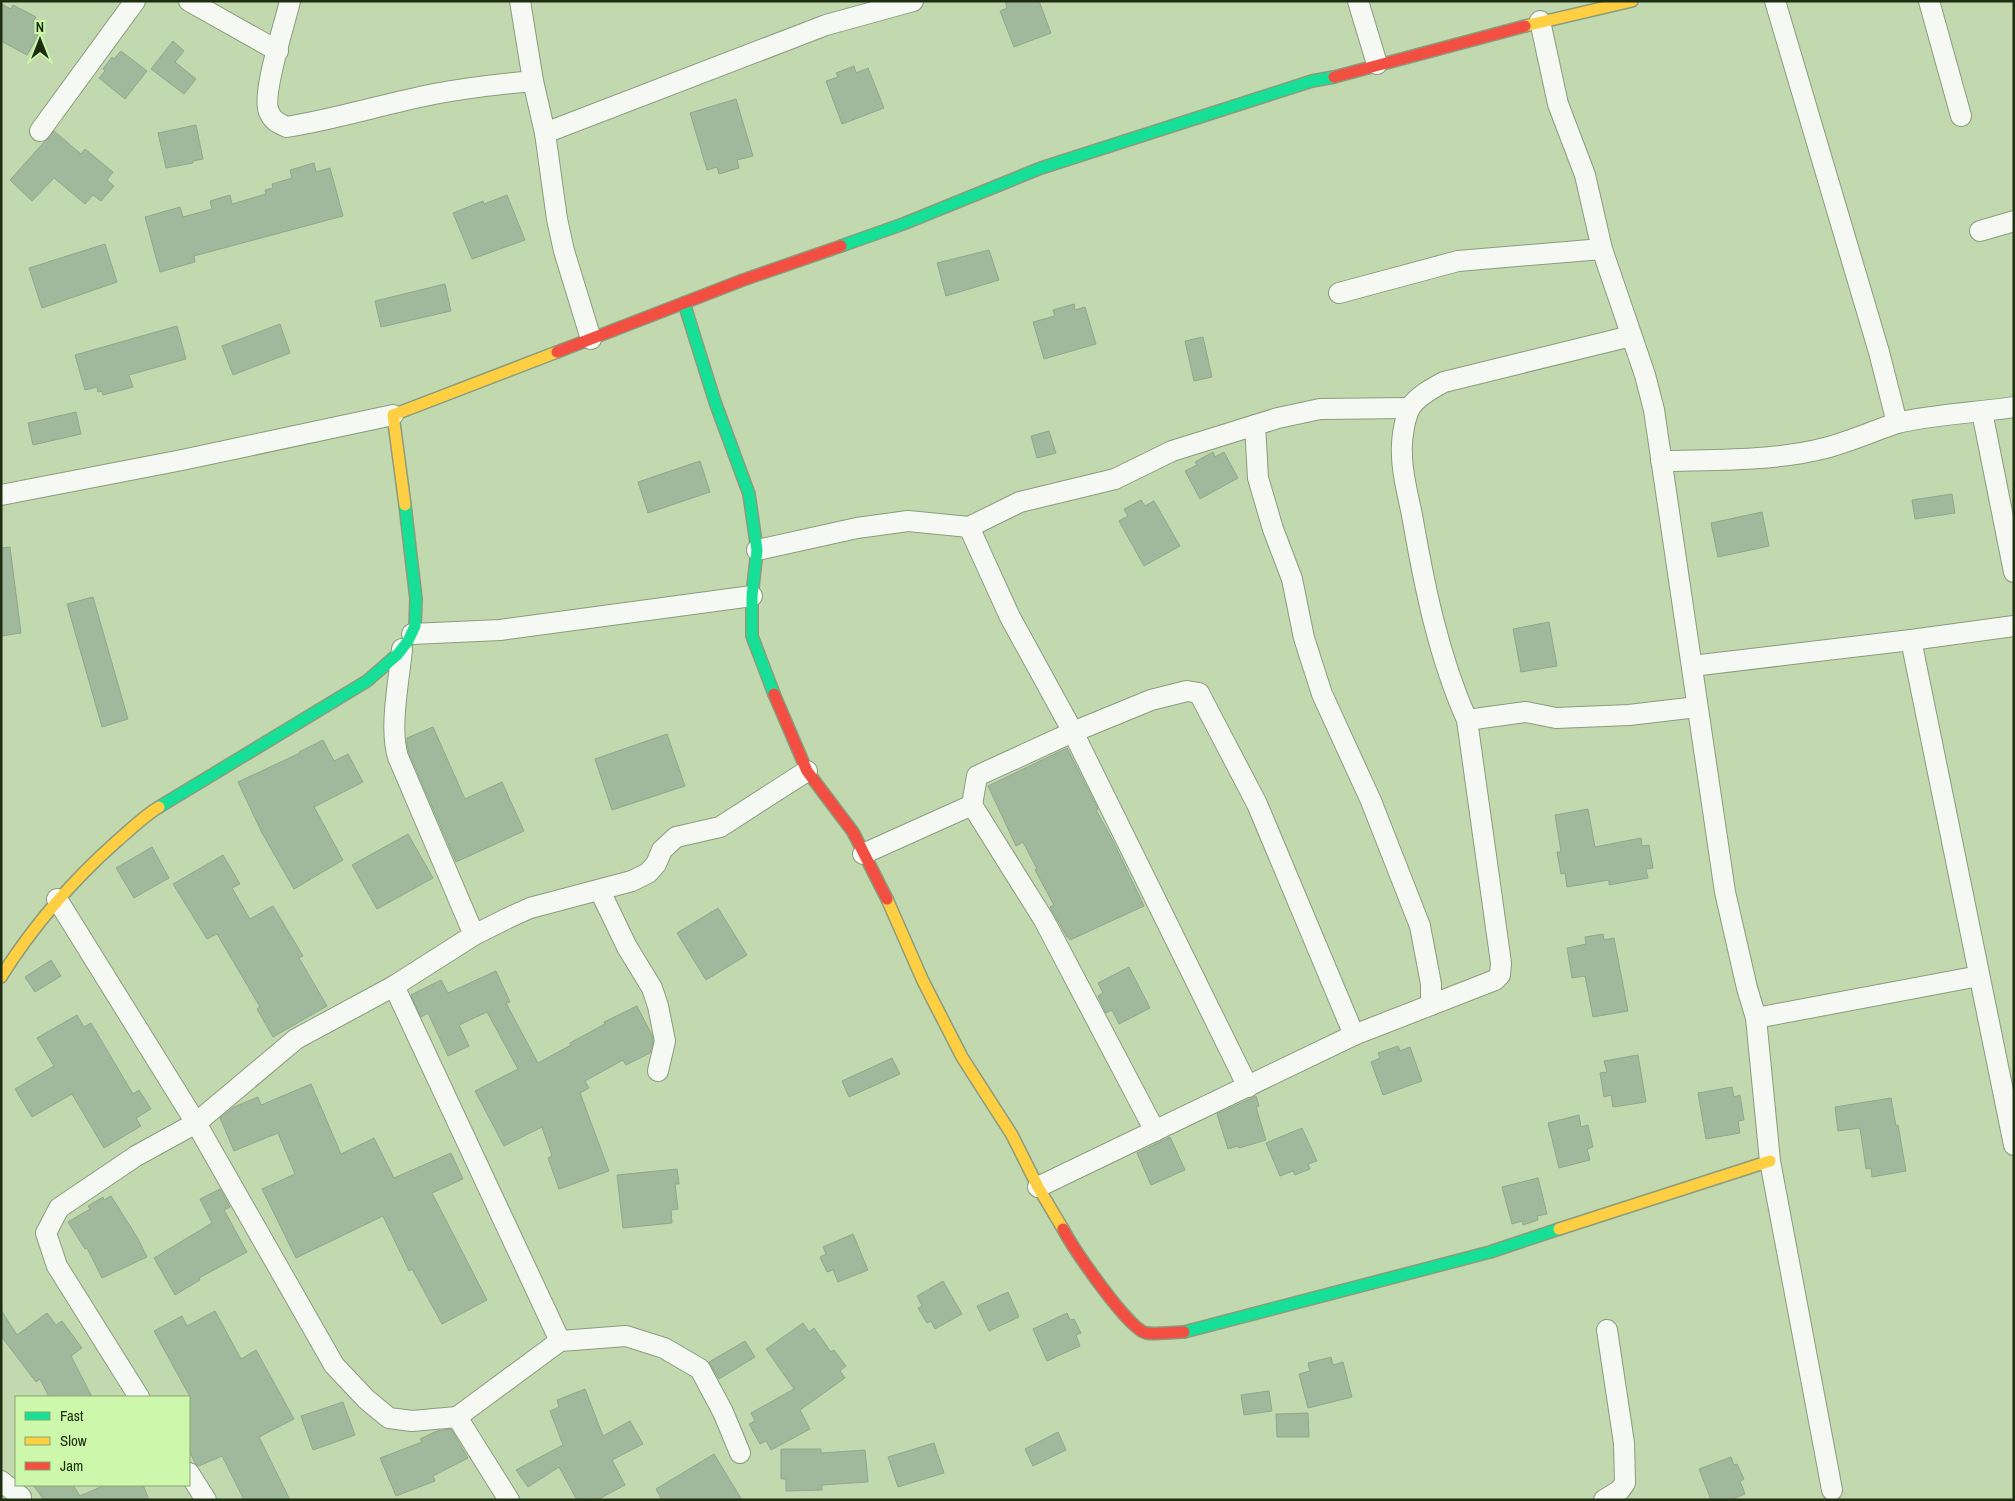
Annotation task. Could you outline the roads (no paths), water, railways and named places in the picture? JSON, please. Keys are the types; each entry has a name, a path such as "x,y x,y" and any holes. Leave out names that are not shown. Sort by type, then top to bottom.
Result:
{"street":[{"path":"40,131 135,1"},
{"path":"189,1 278,51"},
{"path":"290,1 267,93 268,111 275,122 286,127 378,108 432,94 533,81"},
{"path":"520,1 533,81 545,133 564,251 591,339"},
{"path":"545,133 826,25 913,1"},
{"path":"1358,1 1377,64"},
{"path":"1,495 182,460 393,415 743,280 903,224 1041,168 1312,81 1341,76 1377,64 1540,21 1632,1"},
{"path":"1775,1 1879,352 1897,423"},
{"path":"1930,1 1961,116"},
{"path":"1540,21 1558,104 1565,127 1585,175 1602,248 1645,376 1654,410 1725,892 1746,988 1756,1018 1770,1161 1832,1490"},
{"path":"1980,231 2014,221"},
{"path":"1339,293 1458,260 1602,248"},
{"path":"684,303 715,402 749,494 757,550 752,596 752,636 758,656 807,771 853,832 890,905 923,981 962,1057 1012,1135 1038,1187 1074,1249 1130,1322 1146,1333 1189,1332 1490,1252 1770,1161"},
{"path":"1038,1187 1354,1035 1495,980 1500,975 1501,969 1467,720 1455,691 1436,629 1420,562 1402,455 1404,427 1409,408 1424,394 1444,382 1631,336"},
{"path":"1661,461 1718,460 1791,454 1825,448 1897,423 1922,417 1982,412 2014,407"},
{"path":"757,550 857,528 908,521 969,527 1020,502 1114,479 1172,451 1278,418 1320,409 1409,408"},
{"path":"1982,412 2014,572"},
{"path":"393,415 418,610 407,642 394,728 394,745 474,935"},
{"path":"1255,425 1258,478 1273,529 1292,579 1304,638 1322,694 1371,801 1420,926 1431,984 1431,1005"},
{"path":"969,527 1010,617 1072,732 1248,1087"},
{"path":"1,977 26,937 57,898 120,837 152,811 367,681 386,667 407,642 752,596"},
{"path":"1692,666 2014,626"},
{"path":"1911,640 2014,1145"},
{"path":"1155,1131 1044,920 972,805 977,776 1072,732 1151,700 1187,690 1199,693 1257,804 1354,1035"},
{"path":"1467,720 1526,712 1556,718 1629,715 1697,707"},
{"path":"137,1396 57,1266 46,1233 59,1208 136,1156 196,1123 296,1039 394,986 474,935 530,908 632,881 648,873 656,864 662,850 676,837 720,827 807,771"},
{"path":"863,854 972,805"},
{"path":"600,891 627,947 652,988 655,997 665,1042 658,1071"},
{"path":"57,898 196,1123 334,1365 366,1399 389,1418 412,1421 457,1417 560,1340 626,1336 664,1348 700,1369 723,1412 740,1452"},
{"path":"1756,1018 1979,976"},
{"path":"394,986 560,1340"},
{"path":"1604,1500 1620,1490 1625,1483 1624,1443 1607,1330"},
{"path":"457,1417 509,1500"},
{"path":"190,1475 206,1500"},
{"path":"1,1481 24,1494"}]}
